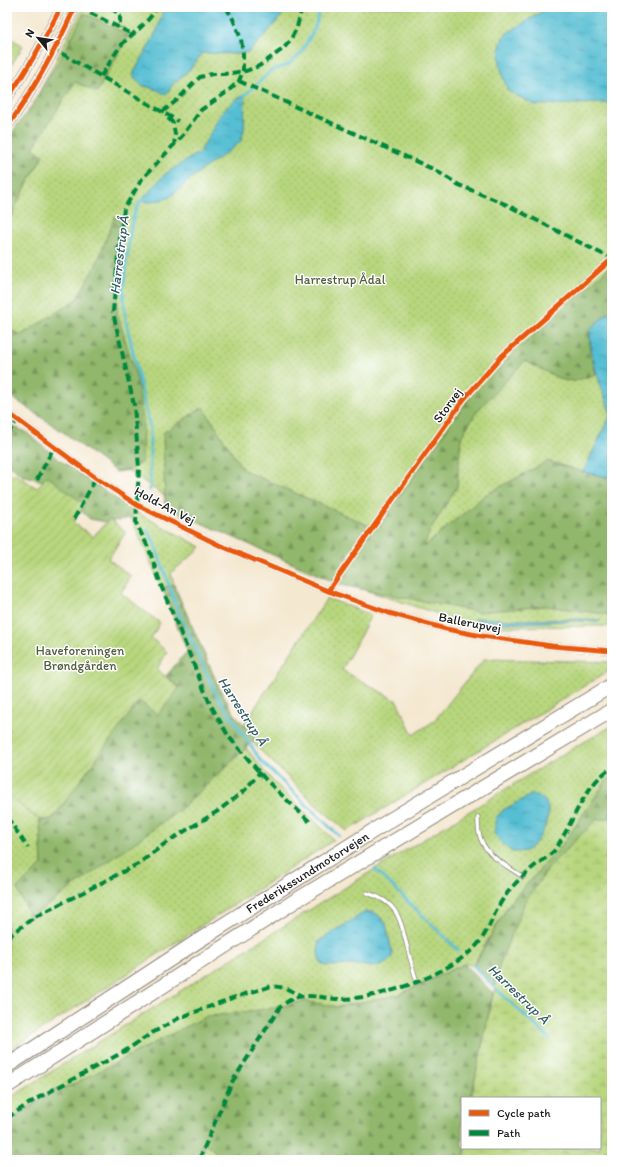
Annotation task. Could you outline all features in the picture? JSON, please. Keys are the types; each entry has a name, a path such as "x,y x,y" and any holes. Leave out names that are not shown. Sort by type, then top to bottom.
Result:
{"highway":[{"name":"Frederikssundmotorvejen","path":"7,1066 198,941 392,819 612,685"},
{"name":"Frederikssundmotorvejen","path":"7,1086 295,901 612,710"}],"street":[{"path":"7,99 22,77 61,7"},
{"path":"7,127 25,100 75,7"},
{"name":"Storvej","path":"328,591 464,399 502,356 612,259"},
{"name":"Hold-An Vej","path":"7,412 81,467 137,505 219,545 328,591"},
{"name":"Ballerupvej","path":"328,591 389,613 446,629 482,636 552,646 612,651"}],"lane":[{"path":"478,817 479,834 484,846 494,858 523,876"},
{"path":"367,893 377,896 391,906 400,918 417,982"}],"green space":[{"name":"Harrestrup Ådal","path":"83,7 612,7 612,626 478,627 359,588 175,503 7,387 7,145 19,132"},
{"path":"84,13 129,35 97,92 75,82 33,148 43,155 19,200 7,227 7,139 31,107 64,52"},
{"path":"7,36 23,46 7,72"},
{"path":"115,216 121,222 117,313 137,379 143,420 142,462 129,470 116,472 66,434 7,394 7,328 21,335 76,300 97,263"},
{"path":"612,265 612,309 590,329 590,344 596,374 575,381 562,380 525,361 477,411 461,437 457,487 430,530 424,547 485,495 548,461 583,472 612,478 612,615 546,606 478,612 341,585 165,507 163,433 203,407 243,470 377,529 468,399 516,351"},
{"path":"7,423 27,433 57,458 134,511 131,518 106,522 90,519 59,490 46,482 21,475 7,463"},
{"name":"Haveforeningen Brøndgården","path":"13,473 37,488 47,476 85,505 73,522 93,537 109,519 126,532 108,559 131,576 121,593 160,623 151,638 167,652 157,669 179,688 158,715 139,701 52,819 40,820 7,795 7,479"},
{"path":"134,511 201,547 171,573 174,585 162,588 131,518"},
{"path":"174,585 221,692 234,713 255,739 181,809 30,918 17,888 42,865 40,820 52,819 139,701 179,687 166,676 183,656 188,653 162,588"},
{"path":"327,598 371,615 342,670 397,701 413,735 434,721 484,659 612,662 612,669 347,831 315,804 252,742 255,739 244,724"},
{"path":"612,726 612,778 607,780 560,848 511,901 473,965 464,964 398,995 337,1007 304,1001 280,1007 70,1086 53,1090 7,1122 7,1100 375,869 563,754"},
{"path":"246,748 272,780 334,840 7,1052 7,795 40,820 42,865 181,809"},
{"path":"612,778 612,818 596,820 551,865 525,902 500,963 494,986 474,965 511,901 560,848 607,780"},
{"path":"612,818 612,1146 595,1160 465,1160 465,1149 601,1149 601,1097 471,1097 500,963 525,902 551,865 596,820"},
{"path":"464,964 493,993 471,1097 461,1097 461,1149 465,1149 465,1160 223,1160 206,1143 199,1160 7,1160 7,1124 58,1088 70,1086 205,1017 280,1007 304,1001 337,1007 398,995"},
{"path":"206,1143 223,1160 199,1160"},
{"path":"612,1146 612,1160 595,1160"}],"water":[{"path":"163,7 287,7 268,32 249,52 235,54 203,53 189,70 172,85 166,95 158,90 141,85 133,75 159,25"},
{"path":"549,7 612,7 612,103 535,105 508,91 501,70 499,54 502,40 506,34"},
{"path":"245,95 244,130 241,141 195,175 169,198 151,202 141,201 165,174 200,152 222,112 236,99"},
{"path":"610,311 612,311 612,478 583,472 611,414 594,362 590,340 590,329"},
{"path":"475,618 513,620 601,620 599,622 568,621 506,623 475,620"},
{"path":"533,794 542,798 546,803 548,815 546,823 539,837 530,848 525,851 512,852 494,833 496,818 503,810"},
{"path":"365,912 374,912 386,924 392,958 385,964 371,967 360,965 326,966 320,962 318,952 319,941"}],"waterway":[{"name":"Harrestrup Å","path":"244,98 245,95 272,70 288,65 301,53 315,28 320,7"},
{"name":"Harrestrup Å","path":"144,199 136,209 131,226 123,290 126,321 150,428 150,490"},
{"name":"Harrestrup Å","path":"147,530 154,542 178,611 216,694 261,761 339,836"},
{"name":"Harrestrup Å","path":"375,869 458,950"},
{"name":"Harrestrup Å","path":"473,965 493,986 549,1038"}],"marked path":[{"path":"111,7 120,16 120,28"},
{"path":"101,76 124,42 146,22 157,7"},
{"path":"226,7 233,19 241,39 243,71 239,81 227,92 201,110 183,135 142,179 124,209 113,312 134,405 139,468 136,523 149,549 162,588 210,704 229,737 266,780 311,823"},
{"path":"162,112 176,101 200,77 212,74 246,71 259,66 283,49 290,41 297,27 302,7"},
{"path":"90,13 132,34"},
{"path":"44,39 49,41 54,49 178,121"},
{"path":"239,81 435,170 459,185 505,204 612,259"},
{"path":"168,118 173,123 175,134 174,146"},
{"path":"7,434 18,420"},
{"path":"37,480 54,447"},
{"path":"74,519 96,478"},
{"path":"199,1160 232,1082 280,1007 296,997 310,996 344,999 394,990 429,977 459,960 472,950 482,938 499,905 510,889 555,849 590,788 612,768"},
{"path":"7,938 33,918 138,864 167,842 218,811 245,790 260,772"},
{"path":"7,817 28,848"},
{"path":"7,1118 36,1099 125,1051 152,1033 179,1018 235,997 272,986 285,988 302,996"}],"cycle path":[{"path":"7,99 36,54 61,7"},
{"path":"7,127 26,99 44,68 75,7"},
{"path":"328,591 464,399 502,356 612,259"},
{"path":"7,412 96,478 137,505 219,545 328,591 389,613 446,629 482,636 552,646 612,651"}]}
